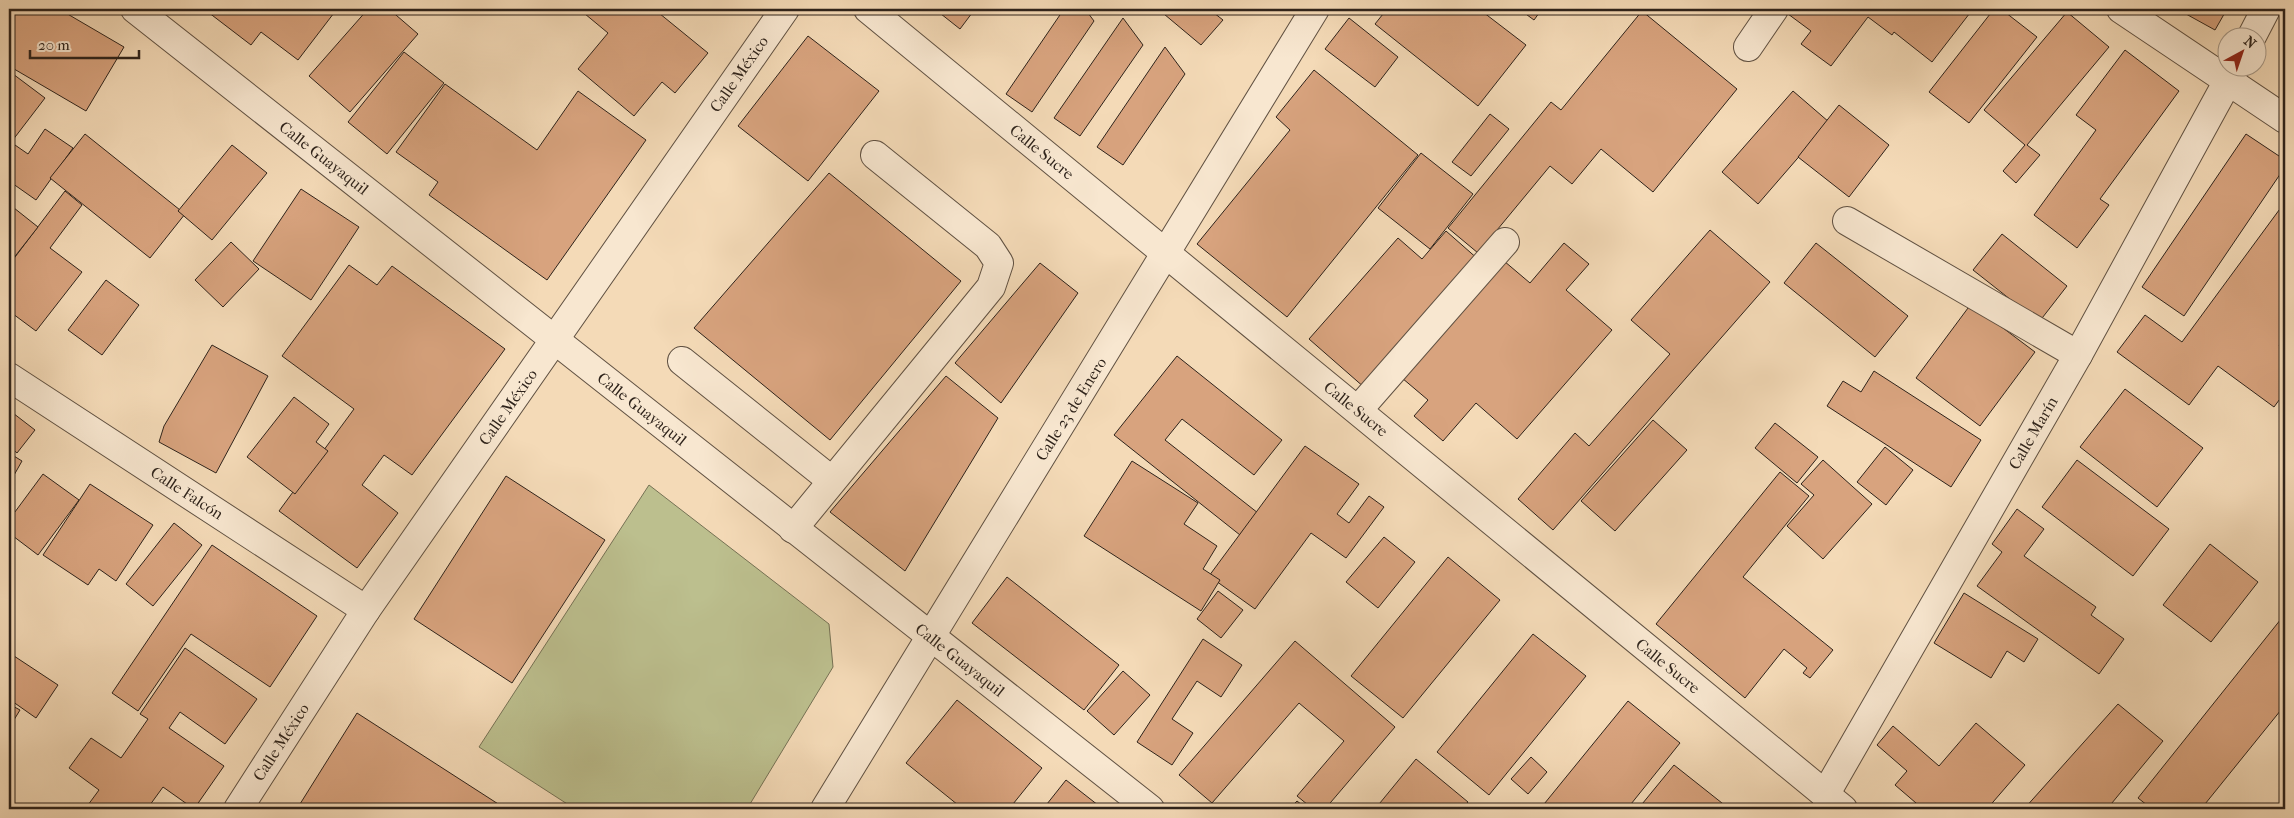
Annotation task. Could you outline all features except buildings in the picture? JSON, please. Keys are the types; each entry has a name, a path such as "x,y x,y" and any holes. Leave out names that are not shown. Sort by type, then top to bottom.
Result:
{"street":[{"name":"Calle Guayaquil","path":"134,9 1150,809"},
{"name":"Calle México","path":"238,809 366,610 785,9"},
{"name":"Calle Sucre","path":"868,9 1834,802"},
{"name":"Calle 23 de Enero","path":"825,809 1315,9"},
{"path":"1748,47 1774,9"},
{"path":"2121,9 2216,65"},
{"path":"2256,28 2266,9"},
{"name":"Calle Marín","path":"1834,802 2229,78"},
{"path":"2236,78 2285,120"},
{"path":"793,528 991,287 999,262 988,246 875,155"},
{"path":"1847,221 2078,355"},
{"path":"1358,410 1505,242"},
{"path":"682,361 831,480"},
{"name":"Calle Falcón","path":"9,377 366,610"}],"green space":[{"path":"649,485 829,624 833,667 747,809 575,809 479,747"}]}
